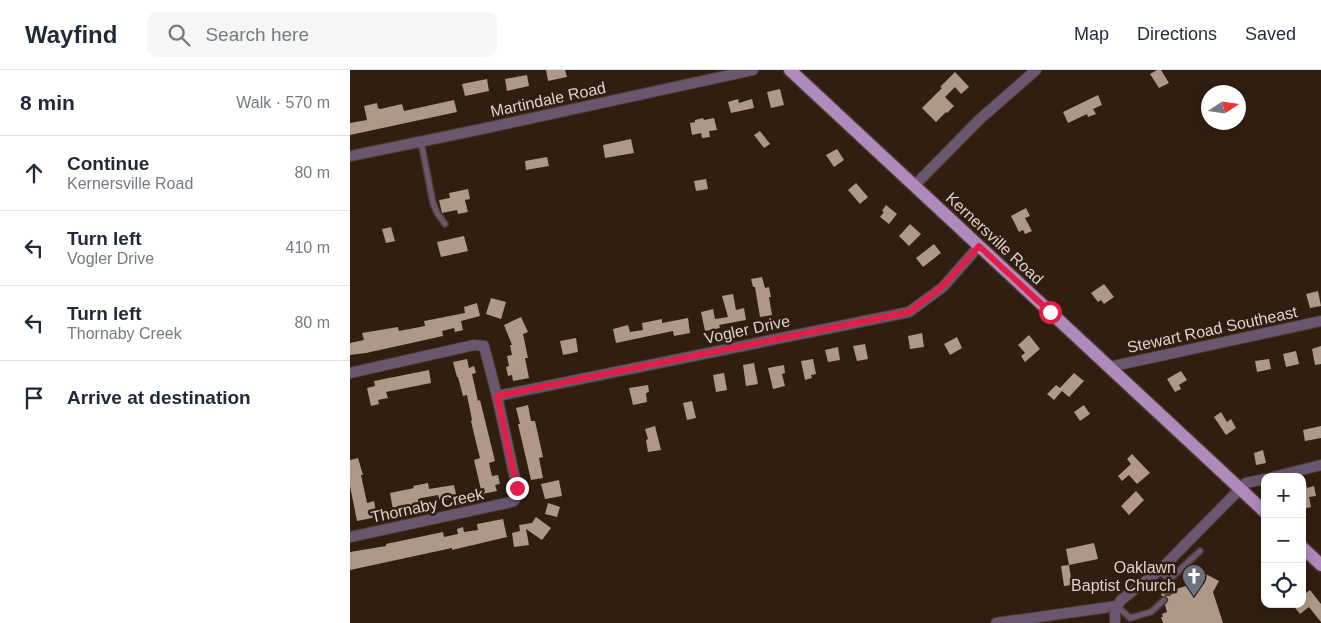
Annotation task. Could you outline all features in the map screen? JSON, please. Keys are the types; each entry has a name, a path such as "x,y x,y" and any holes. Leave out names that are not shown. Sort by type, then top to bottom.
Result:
{"main road":[{"name":"Kernersville Road","path":"790,70 1261,508"},
{"path":"1306,552 1321,565"}],"street":[{"name":"Martindale Road","path":"350,156 753,70"},
{"path":"915,185 980,119 1036,70"},
{"name":"Vogler Drive","path":"497,396 909,312 943,286 979,246"},
{"name":"Stewart Road Southeast","path":"1109,367 1321,321"},
{"name":"Thornaby Creek","path":"350,373 474,345 484,346 517,488 517,495 514,501 350,536"},
{"path":"1289,473 1321,465"},
{"path":"1115,623 1115,610 1126,596 1160,570 1246,483 1261,480"},
{"path":"996,623 1117,606"}],"lane":[{"path":"421,142 433,203 445,224"},
{"path":"1168,592 1169,580 1200,551"},
{"path":"1160,570 1169,580"},
{"path":"1117,606 1131,620 1151,612 1164,600"}],"building":[{"path":"546,70 565,70 567,77 548,81"},
{"path":"1161,70 1169,83 1159,88 1150,74"},
{"path":"955,72 969,87 961,94 955,87 945,97 954,106 936,122 922,108"},
{"path":"527,75 529,86 507,91 505,79"},
{"path":"487,79 489,91 465,96 462,84"},
{"path":"780,89 784,105 771,108 767,92"},
{"path":"1098,95 1102,105 1093,109 1096,114 1088,117 1087,114 1068,123 1063,112"},
{"path":"738,99 739,103 752,99 754,108 731,113 728,102"},
{"path":"454,100 457,112 350,135 350,123 367,120 364,106 377,103 380,109 402,104 404,111"},
{"path":"703,118 704,120 714,118 717,130 709,131 710,137 702,138 701,133 692,135 690,123"},
{"path":"760,131 770,144 764,148 754,135"},
{"path":"631,139 634,153 605,158 603,145"},
{"path":"837,149 844,160 834,167 826,155"},
{"path":"547,157 549,166 526,170 525,161"},
{"path":"706,179 708,189 696,191 694,181"},
{"path":"856,183 868,197 860,204 848,190"},
{"path":"468,189 470,199 465,200 468,212 458,214 457,210 442,213 439,200 450,198 449,193"},
{"path":"886,205 897,214 889,224 880,217"},
{"path":"1026,208 1030,216 1025,218 1032,231 1025,234 1023,230 1019,232 1011,216"},
{"path":"910,224 921,234 909,246 899,236"},
{"path":"391,227 395,241 386,243 382,229"},
{"path":"464,236 468,251 441,257 437,242"},
{"path":"934,244 941,253 923,267 916,258"},
{"path":"762,277 765,288 769,287 772,315 760,317 755,287 753,287 751,279"},
{"path":"1104,284 1114,297 1104,304 1101,300 1098,302 1091,293"},
{"path":"1318,291 1321,306 1310,308 1306,294"},
{"path":"733,294 736,310 744,308 746,320 719,325 720,328 705,331 701,312 713,309 715,319 728,317 722,296"},
{"path":"491,298 506,302 501,319 486,314"},
{"path":"477,303 480,316 461,321 463,330 455,332 454,328 442,331 443,336 350,355 350,343 364,340 362,333 398,327 399,331 425,326 424,321 465,313 464,307"},
{"path":"521,317 528,332 523,334 528,358 525,358 529,378 513,381 512,375 508,376 506,367 509,366 507,356 512,355 510,345 512,345 504,325"},
{"path":"688,318 690,333 674,336 673,331 616,343 613,329 628,325 630,332 643,330 642,323 662,319 662,323"},
{"path":"922,333 924,347 910,349 908,336"},
{"path":"1029,335 1040,349 1025,362 1021,356 1025,353 1018,345"},
{"path":"957,337 962,348 950,355 944,344"},
{"path":"576,338 578,352 563,355 560,341"},
{"path":"865,344 868,359 857,361 853,346"},
{"path":"1321,346 1321,364 1315,365 1312,349"},
{"path":"838,347 840,360 828,362 825,350"},
{"path":"1296,351 1299,364 1286,367 1283,354"},
{"path":"467,359 469,368 474,366 476,373 472,374 495,461 489,463 492,476 498,475 500,484 495,485 497,491 482,494 474,460 480,458 467,395 463,396 453,362"},
{"path":"813,359 816,374 811,375 812,378 805,380 801,361"},
{"path":"1269,359 1271,369 1257,372 1255,361"},
{"path":"754,363 758,384 746,386 743,365"},
{"path":"784,365 785,373 782,374 785,386 773,389 768,368"},
{"path":"429,370 431,383 386,392 388,398 378,400 379,404 371,406 367,388 375,386 374,381"},
{"path":"1181,371 1187,380 1179,385 1181,389 1175,392 1167,379"},
{"path":"724,373 727,390 716,392 713,375"},
{"path":"1074,373 1084,381 1069,397 1062,391 1054,400 1047,394 1056,385 1060,388"},
{"path":"648,385 649,392 646,393 647,402 633,405 629,388"},
{"path":"692,401 696,418 687,420 683,403"},
{"path":"528,405 531,421 535,421 543,457 539,458 543,478 531,480 516,408"},
{"path":"1084,405 1090,414 1080,421 1074,412"},
{"path":"1221,412 1227,422 1231,419 1236,428 1226,435 1214,417"},
{"path":"655,426 661,450 648,452 646,440 648,439 645,429"},
{"path":"1321,426 1321,438 1305,441 1303,430"},
{"path":"1263,450 1266,463 1256,465 1254,453"},
{"path":"1132,454 1150,473 1137,484 1129,475 1122,481 1118,476 1131,464 1127,459"},
{"path":"358,458 363,475 361,475 367,503 374,501 377,517 357,521 350,486 350,460"},
{"path":"559,480 562,496 545,499 541,484"},
{"path":"428,483 429,489 454,485 457,498 440,501 438,495 422,498 423,504 393,510 390,493"},
{"path":"1306,484 1307,488 1314,486 1316,496 1309,497 1311,507 1306,508"},
{"path":"1136,491 1144,500 1129,515 1121,506"},
{"path":"548,503 560,507 557,517 545,514"},
{"path":"536,517 551,528 542,540 526,529 529,545 514,547 512,533 520,531 519,525 532,523"},
{"path":"503,519 507,537 350,570 350,552 386,546 386,544 443,532 444,537 458,534 457,529 463,527 464,532 478,530 477,524"},
{"path":"1094,543 1098,559 1069,565 1066,549"},
{"path":"1069,565 1072,585 1064,586 1061,566"},
{"name":"Oaklawn Baptist Church","path":"1202,572 1219,581 1213,592 1223,623 1163,623 1162,614 1167,612 1165,605 1168,600 1166,596 1172,594 1173,590 1196,583"},
{"path":"1310,590 1321,604 1321,622 1309,607 1300,614 1295,608 1306,608 1306,593"}],"place":[{"name":"Oaklawn Baptist Church","path":"1194,597"}],"route":[{"path":"517,488 497,396 909,312 943,286 979,246 1050,312"}]}
